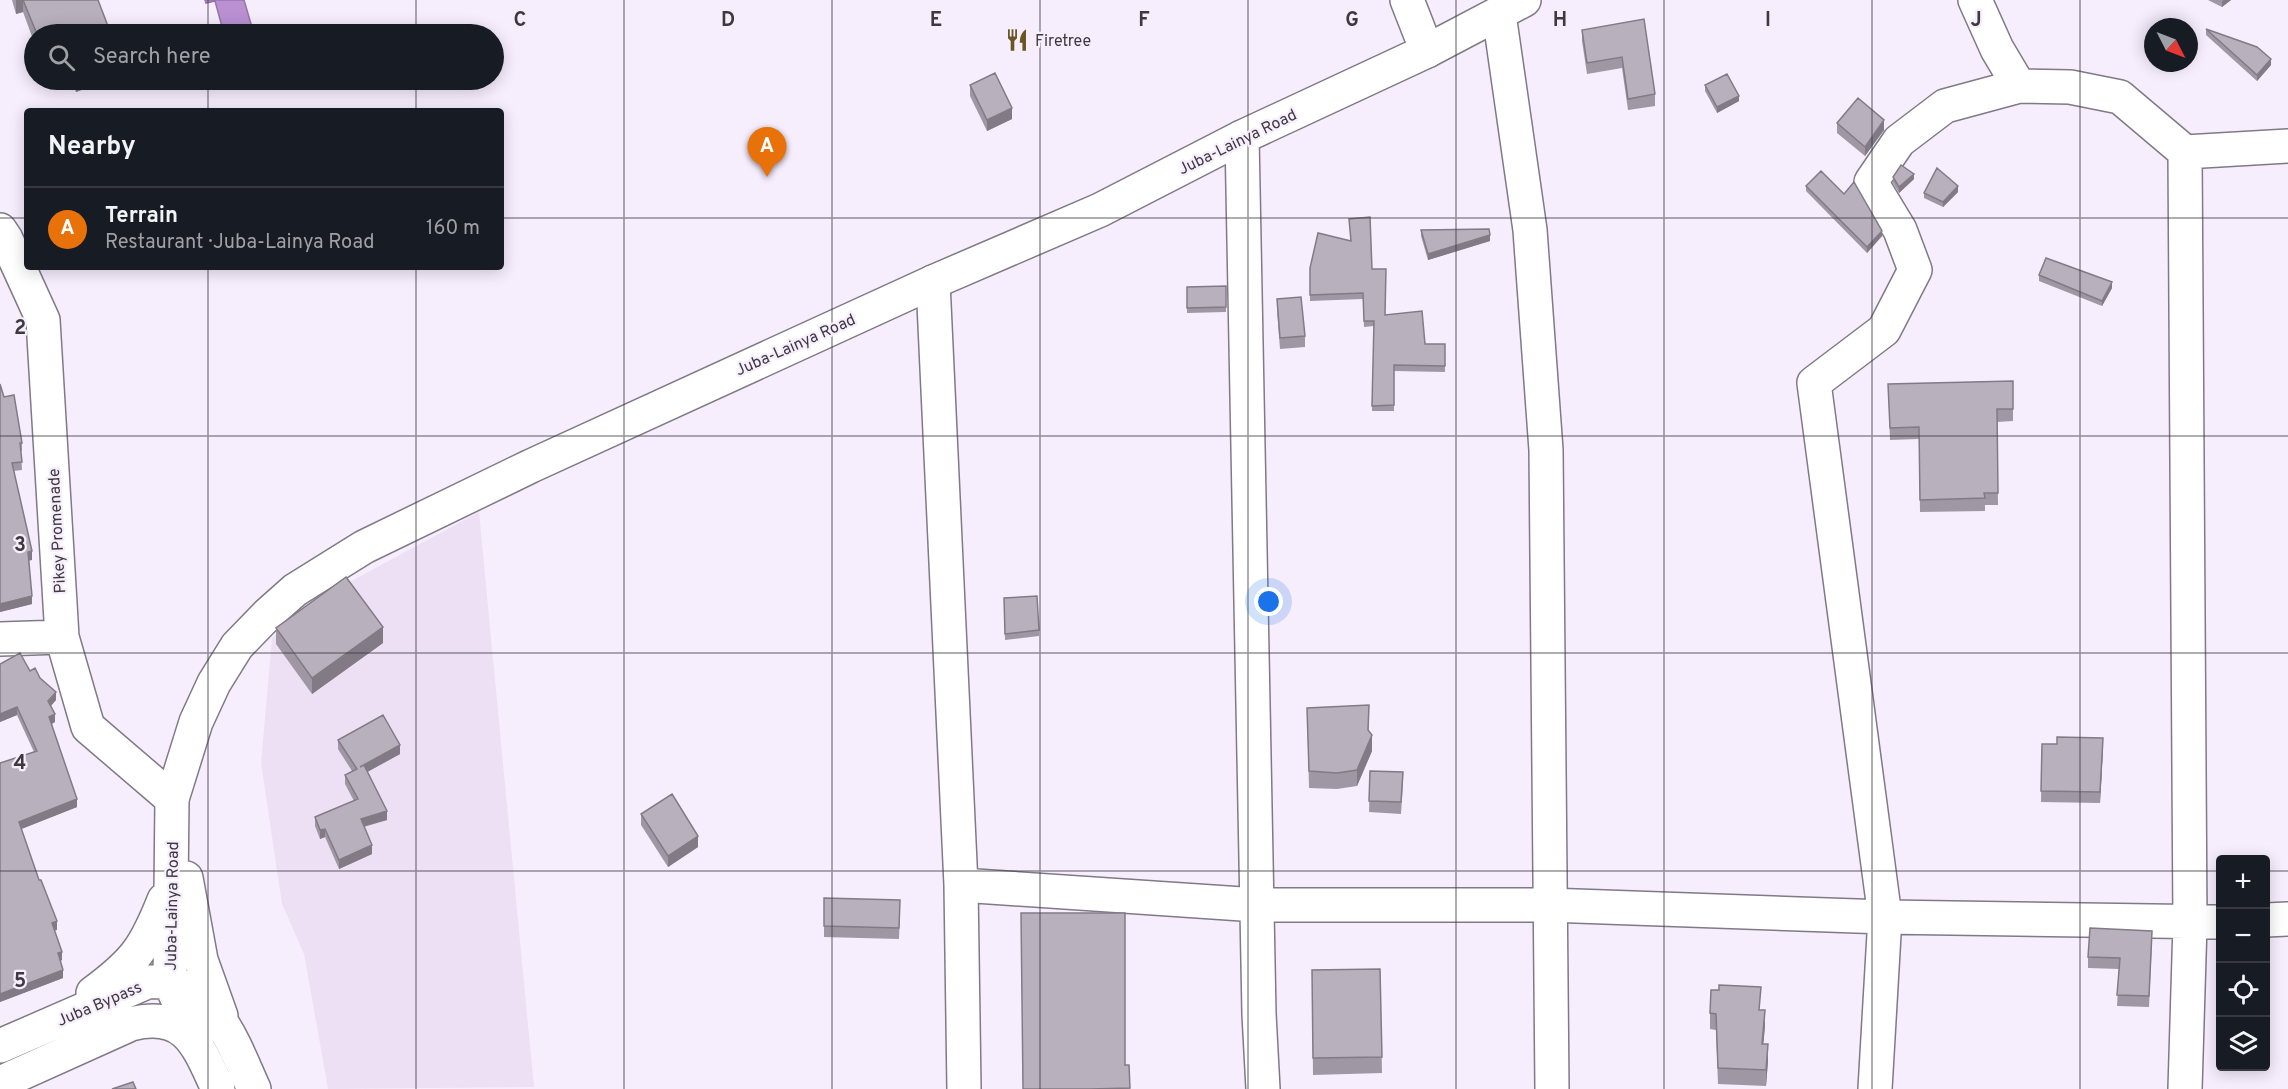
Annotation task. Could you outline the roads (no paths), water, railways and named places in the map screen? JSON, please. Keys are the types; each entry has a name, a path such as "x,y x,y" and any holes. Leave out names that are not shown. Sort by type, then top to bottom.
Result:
{"street":[{"path":"1407,0 1427,51"},
{"path":"1975,0 1997,49 2019,86"},
{"path":"1511,7 1546,450 1548,904 1552,1089"},
{"name":"Juba-Lainya Road","path":"197,1044 170,982 172,799 196,722 214,683 237,646 295,590 364,547 520,471 933,282 1100,210 1242,137 1427,51 1511,7"},
{"path":"1875,1089 1885,917 1814,383 1884,330 1915,270 1900,230 1871,182 1899,141 1945,106 2019,86 2070,87 2120,97 2185,152 2288,146"},
{"path":"1242,137 1257,905 1263,1089"},
{"path":"2185,152 2205,923 2185,1089"},
{"name":"Pikey Promenade","path":"0,231 6,239 43,320 62,638 88,727 172,799"},
{"path":"933,282 961,885 964,1089"},
{"path":"0,639 62,638"},
{"name":"Juba-Lainya Road","path":"172,799 201,960 224,1024"},
{"path":"47,1026 127,967 148,940 171,882"},
{"path":"961,885 1257,905 1548,904 1885,917 2205,923"},
{"path":"2270,920 2288,919"},
{"name":"Juba Bypass","path":"0,1046 147,982 170,982"},
{"path":"170,982 188,990 204,1002 224,1024 254,1089"},
{"name":"Juba Bypass","path":"0,1083 131,1024 152,1019 177,1026 197,1044 218,1089"}],"place":[{"name":"Firetree","path":"1017,40"},
{"name":"Terrain","path":"767,177"}]}
